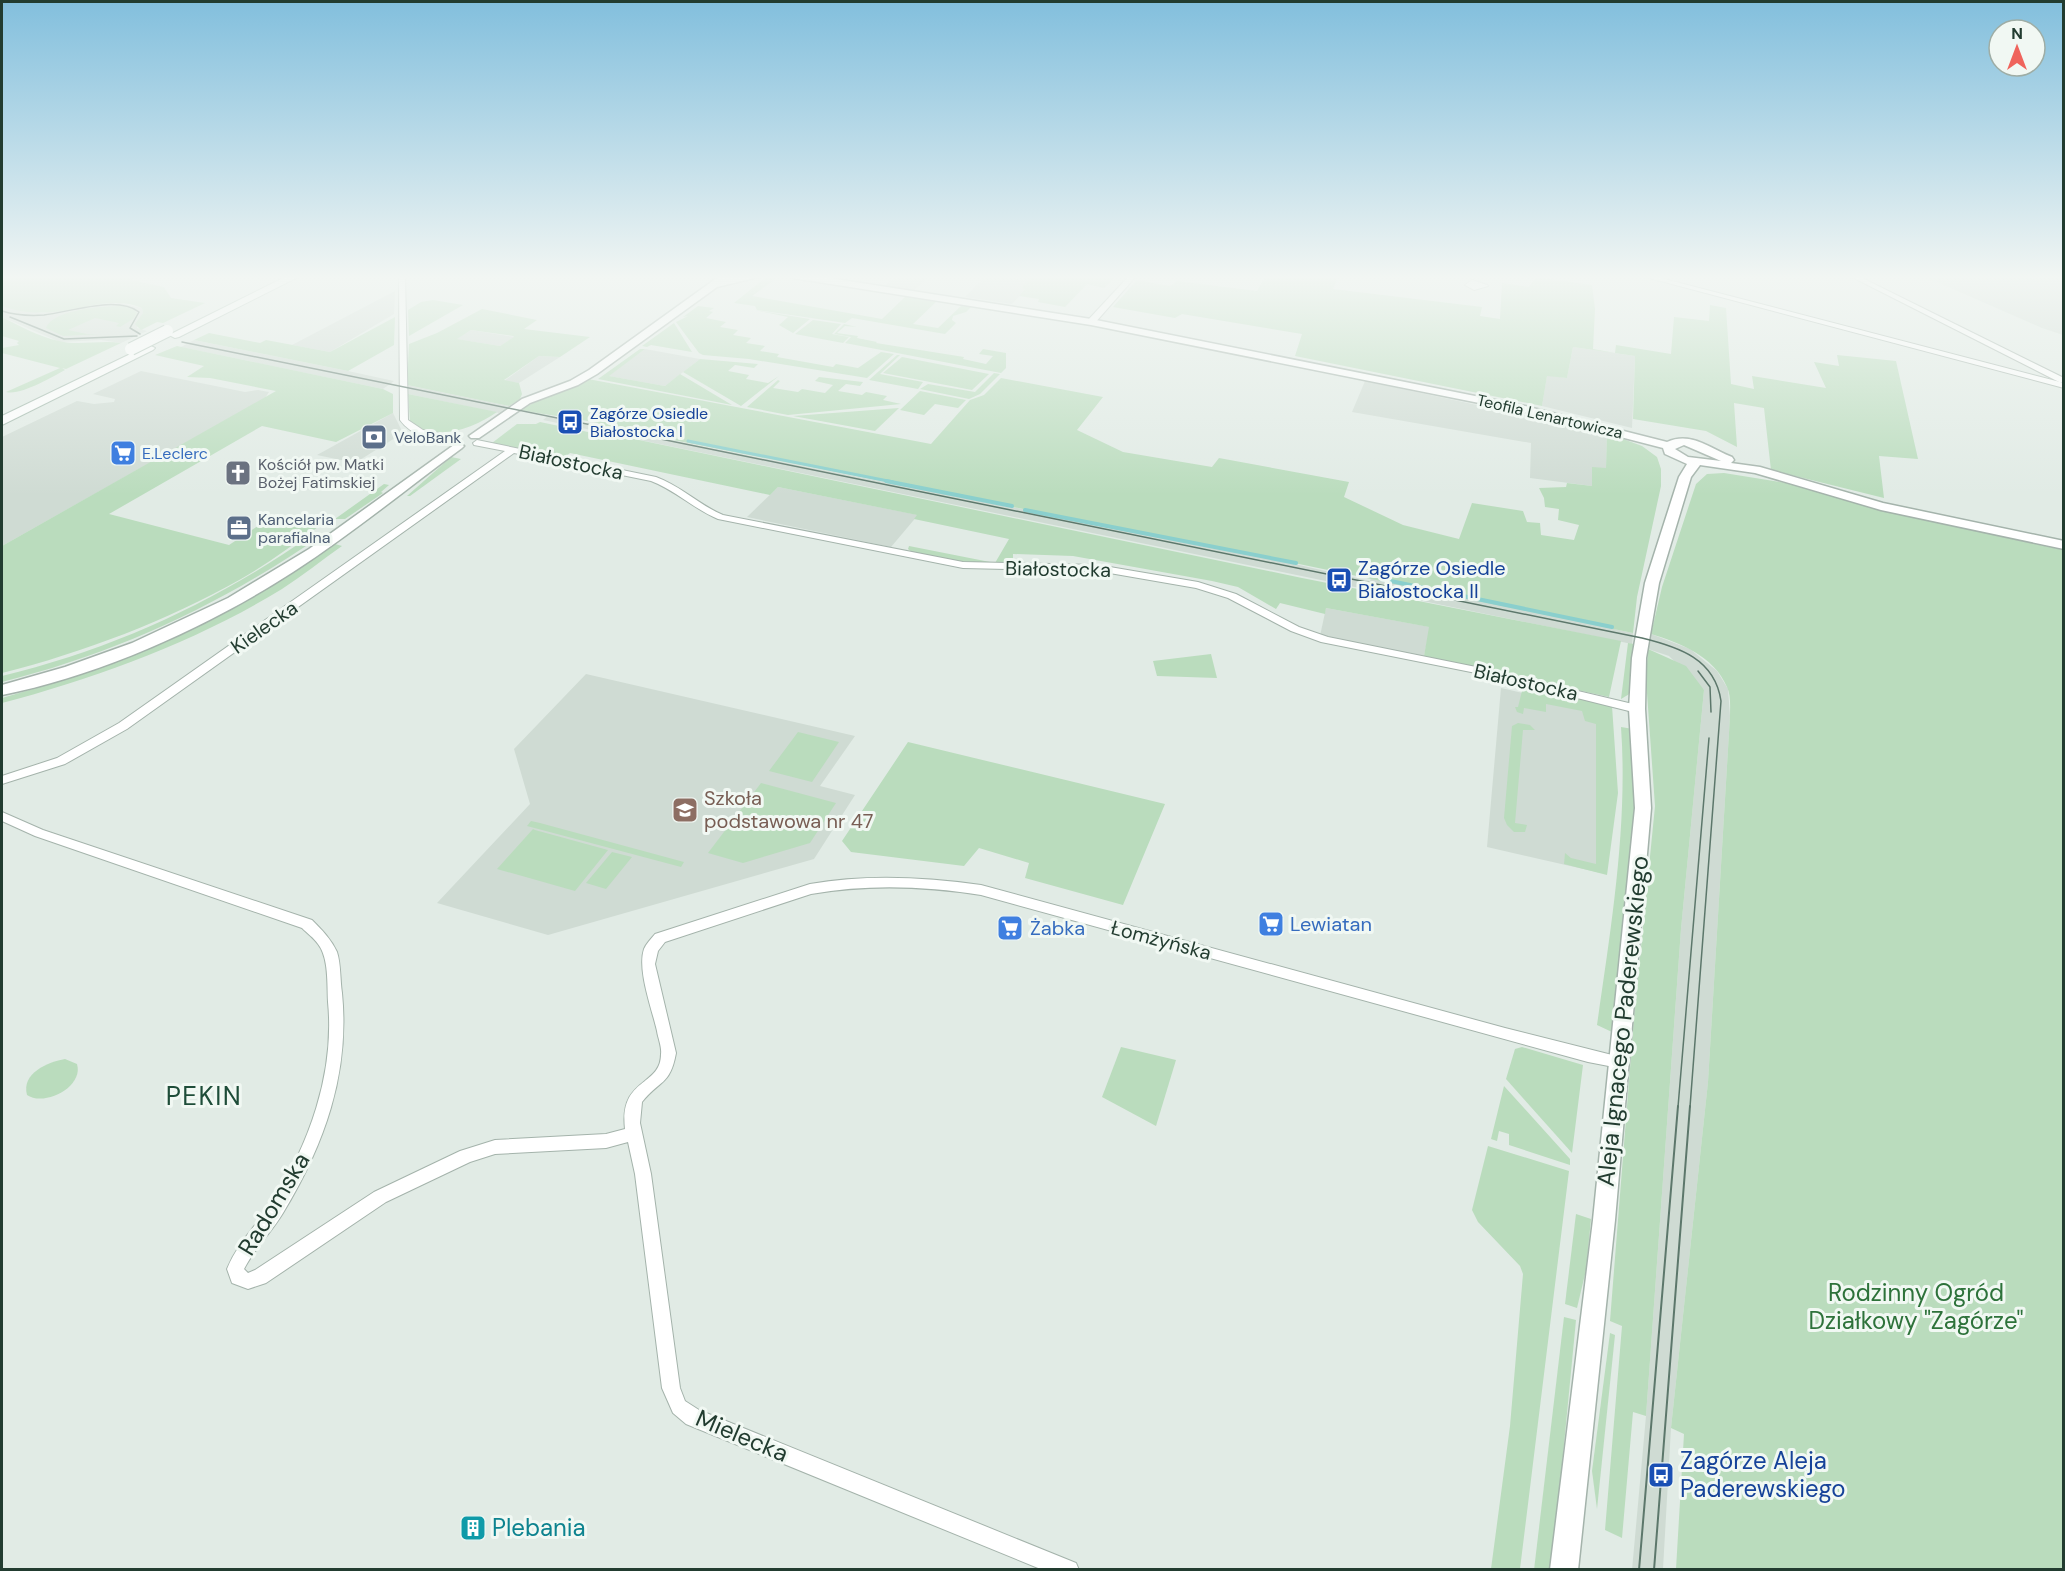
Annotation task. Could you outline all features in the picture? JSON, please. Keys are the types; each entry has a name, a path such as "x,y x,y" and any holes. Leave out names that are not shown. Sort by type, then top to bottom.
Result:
{"main road":[{"path":"2,412 138,348"},
{"path":"2,421 126,354 148,348"}],"street":[{"path":"403,348 404,420 407,425 417,431 457,443"},
{"path":"2,690 52,677 109,657 187,624 234,600 282,572 457,443 476,439 526,401 574,383 625,348"},
{"name":"Teofila Lenartowicza","path":"1222,348 1525,409 1668,446"},
{"path":"1919,348 2064,386"},
{"path":"1998,348 2064,381"},
{"path":"1994,368 2015,357"},
{"name":"Białostocka","path":"476,439 513,450 663,482 703,510 721,518 963,565 1098,568 1198,585 1232,596 1295,629 1325,640 1481,671 1637,709"},
{"path":"1703,459 1700,445 1676,442 1668,446 1669,452 1681,459 1703,459 1756,471 1890,508 2064,545"},
{"name":"Kielecka","path":"2,780 61,761 123,726 513,450"},
{"name":"Aleja Ignacego Paderewskiego","path":"1681,459 1684,477"},
{"name":"Aleja Ignacego Paderewskiego","path":"1564,1569 1589,1332 1604,1220 1643,808 1637,709 1639,658 1652,583 1684,477 1692,465 1703,459"},
{"path":"1684,477 1712,471 1756,471"},
{"name":"Radomska","path":"2,816 39,833 307,924 324,940 331,955 337,1018 334,1064 322,1117 302,1163 276,1210 243,1253 235,1269 238,1277 248,1281 260,1277 380,1197 466,1156 495,1147 606,1141 635,1133"},
{"name":"Łomżyńska","path":"639,1093 659,1079 668,1067 669,1053 648,964 651,949 660,938 810,889 850,883 958,886 981,890 1505,1034 1619,1062"},
{"name":"Mielecka","path":"639,1093 633,1104 635,1133 670,1382 673,1396 679,1407 693,1417 1069,1569"}],"shaded area":[{"path":"187,348 235,348 394,381 383,389"},
{"path":"310,348 336,348 330,352"},
{"path":"1573,348 1635,356 1632,428 1542,406 1547,375 1567,378"},
{"path":"645,349 700,359 665,386 608,376"},
{"path":"539,356 560,357 519,383 504,381"},
{"path":"141,371 245,392 258,390 269,392 265,398 2,546 2,437 77,401 94,404 114,402 115,399 93,394"},
{"path":"1365,381 1607,433 1606,469 1592,486 1530,478 1531,443 1352,412"},
{"path":"407,385 509,406 499,413 408,394"},
{"path":"393,413 403,433 355,463 317,455"},
{"path":"548,416 1236,551 1370,581 1371,578 1633,633 1632,644 543,420"},
{"path":"778,487 918,515 891,547 747,517"},
{"path":"1326,608 1430,627 1424,656 1320,636"},
{"path":"1651,634 1690,649 1717,671 1728,689 1730,716 1708,1082 1671,1428 1663,1569 1632,1570 1646,1416 1681,929 1704,690 1669,656 1648,649"},
{"name":"Szkoła podstawowa nr 47","path":"586,674 855,736 820,786 855,795 814,859 548,935 437,903 530,804 514,749"},
{"path":"1501,688 1606,712 1601,873 1487,847"}],"green space":[{"path":"2,348 110,348 66,369 62,368 65,370 36,385 12,392 6,392 60,368 2,353"},
{"path":"171,348 188,348 383,389 393,394 393,413 336,442 262,426 109,514 229,545 267,520 318,527 251,573 154,622 94,645 2,673 2,546 276,391 210,378 187,377 204,366 155,355"},
{"path":"235,348 310,348 330,352 337,348 388,348 348,371"},
{"path":"409,348 573,348 560,357 539,356 504,380 519,383 522,394 520,399 509,406 407,385"},
{"path":"670,348 690,348 692,352"},
{"path":"696,348 763,348 760,351 779,354 777,357 833,367 836,364 858,368 881,352 894,354 867,378 699,353"},
{"path":"873,348 909,348 964,357 963,359 986,364 993,356 979,354 983,349 1006,353 1006,368 1001,373"},
{"path":"1297,348 1573,348 1567,378 1547,376 1542,406 1295,356"},
{"path":"1582,348 1615,353 1616,348 1636,348 1671,354 1671,348 1729,348 1731,384 1754,389 1752,376 1826,388 1814,362 1839,366 1837,355 1896,361 1918,459 1879,456 1884,498 1771,470 1764,408 1734,403 1737,447 1706,431 1633,419 1635,356"},
{"path":"640,349 645,349 609,376 665,386 680,374 732,405 598,379"},
{"path":"897,355 900,355 880,374 923,382 918,389 869,380"},
{"path":"902,357 989,374 972,390 883,373"},
{"path":"700,359 758,364 754,368 735,365 728,371 749,375 746,379 768,383 779,376 741,406 683,372"},
{"path":"994,373 1000,374 980,394 969,399 920,389 928,384 975,392"},
{"path":"819,377 863,382 860,386 846,384 838,391 862,395 866,392 887,396 883,400 901,404 788,415 747,407 778,380 780,381 773,388 825,393 833,385 815,381"},
{"path":"1001,378 1103,397 1077,430 1123,452 1212,467 1219,458 1349,482 1344,497 1403,525 1459,539 1472,503 1523,511 1527,522 1540,523 1541,535 1574,540 1579,525 1558,520 1559,509 1545,507 1539,488 1566,487 1567,483 1592,486 1592,467 1606,468 1607,433 1642,446 1657,457 1661,469 1661,486 1637,597 1633,633 1236,551 597,425 599,423 521,410 588,379 931,444 970,400 984,395"},
{"path":"920,391 966,400 958,408 935,404 924,415 900,410"},
{"path":"408,394 497,412 465,428 454,431 431,431 420,428 410,421"},
{"path":"899,408 875,431 793,416"},
{"path":"540,422 588,432 591,430 1302,578 1621,641 1609,697 1424,656 1429,627 1326,608 1325,614 1280,603 1276,609 1238,587 1073,556 1013,554 1013,564 968,564 913,553 908,549 909,546 995,563 1009,539 914,519 917,515 778,487 770,495 570,453 564,458 492,443 517,424"},
{"path":"451,457 461,459 407,496"},
{"name":"Rodzinny Ogród Działkowy \"Zagórze\"","path":"1724,473 1787,483 1889,512 2063,550 2063,1569 1676,1569 1684,1434 1671,1428 1708,1082 1730,697 1721,676 1705,659 1695,652 1651,634 1662,587 1696,484 1707,474"},
{"path":"384,484 389,485 381,492 383,493 345,519 335,519"},
{"path":"313,534 322,535 247,583 169,623 87,656 2,682 2,676 84,652 164,620 240,581"},
{"path":"335,544 342,546 290,584 216,625 110,670 2,703 2,698 91,670 175,636 256,594"},
{"path":"1628,643 1634,644 1631,693 1621,699"},
{"path":"1648,649 1686,666 1704,690 1681,929 1646,1416 1633,1412 1622,1538 1605,1530 1622,1326 1610,1321 1634,1018 1655,806 1646,679"},
{"path":"1211,654 1217,678 1157,676 1153,661"},
{"path":"1532,689 1612,706 1618,793 1607,875 1564,864 1565,853 1571,858 1596,864 1596,724 1585,721 1582,711 1546,704 1546,712 1524,708 1523,714 1517,712 1515,707 1518,707 1522,691"},
{"path":"1518,723 1530,725 1535,730 1523,730 1515,823 1527,825 1525,832 1514,832 1504,818 1512,726"},
{"path":"1621,727 1633,729 1636,792 1634,842 1612,1032 1597,1025 1613,914 1620,839 1623,764"},
{"path":"798,732 839,742 812,782 769,771"},
{"path":"908,742 1165,804 1123,905 1025,878 1029,863 979,848 964,866 851,852 842,841"},
{"path":"761,783 836,803 810,843 743,863 708,853"},
{"path":"531,821 684,862 681,867 527,826"},
{"path":"533,829 608,850 575,891 497,869"},
{"path":"612,852 632,857 606,889 586,883"},
{"path":"1121,1047 1176,1060 1156,1126 1102,1097"},
{"path":"1522,1047 1583,1065 1572,1153 1506,1079 1515,1049"},
{"path":"65,1059 77,1064 78,1072 69,1087 52,1097 34,1098 27,1095 28,1081 37,1070"},
{"path":"1504,1086 1570,1159 1570,1165 1509,1145 1509,1134 1499,1131 1497,1141 1491,1139"},
{"path":"1488,1146 1569,1171 1520,1569 1491,1569 1510,1426 1523,1274 1520,1266 1478,1222 1472,1210"},
{"path":"1576,1214 1591,1219 1586,1270 1577,1308 1565,1304"},
{"path":"1564,1317 1576,1320 1552,1569 1534,1570"},
{"path":"1610,1333 1615,1335 1597,1509 1592,1471"}],"waterway":[{"path":"688,441 893,482"},
{"path":"886,481 1012,506"},
{"path":"1025,510 1296,563"},
{"path":"1381,579 1612,627"}],"tram line":[{"path":"213,348 1642,638 1682,651 1703,665 1711,675 1721,701 1690,1107"},
{"path":"1698,671 1710,687 1711,712"},
{"path":"1678,1107 1709,738"},
{"path":"1639,1570 1678,1106"},
{"path":"1654,1570 1690,1106"}],"place":[{"name":"Zagórze Osiedle Białostocka I","path":"570,422"},
{"name":"VeloBank","path":"374,437"},
{"name":"E.Leclerc","path":"123,453"},
{"name":"Kościół pw. Matki Bożej Fatimskiej","path":"238,473"},
{"name":"Kancelaria parafialna","path":"239,528"},
{"name":"Zagórze Osiedle Białostocka II","path":"1339,580"},
{"name":"Szkoła podstawowa nr 47","path":"685,810"},
{"name":"Lewiatan","path":"1271,924"},
{"name":"Żabka","path":"1010,928"},
{"name":"Zagórze Aleja Paderewskiego","path":"1661,1475"},
{"name":"Plebania","path":"473,1528"}],"district":[{"name":"PEKIN","path":"204,1096"}]}
